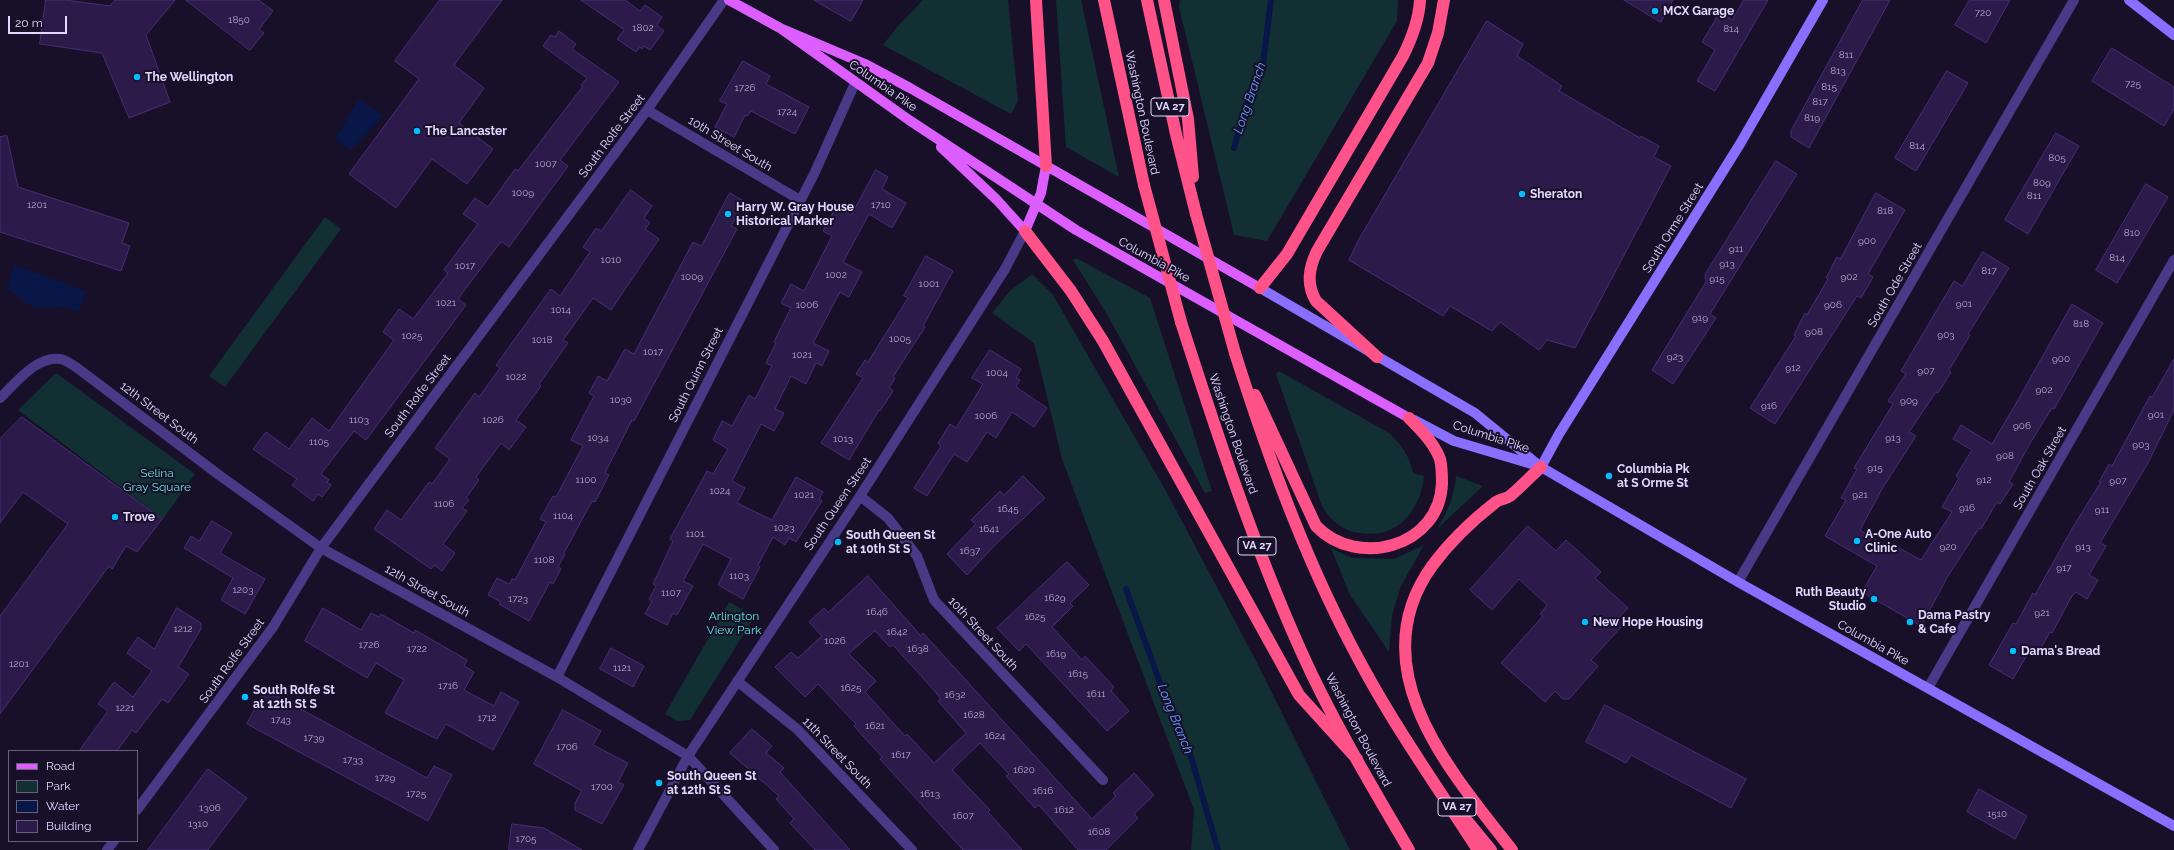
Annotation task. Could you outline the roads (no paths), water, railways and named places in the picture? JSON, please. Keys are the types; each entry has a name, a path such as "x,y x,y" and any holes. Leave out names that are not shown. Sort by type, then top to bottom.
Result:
{"highway":[{"path":"1036,0 1046,166"},
{"name":"Washington Boulevard","path":"1104,0 1144,185 1181,322 1223,452 1273,585 1302,653 1357,759 1409,850"},
{"name":"VA 27","path":"1147,0 1169,104 1196,214 1235,353 1275,475 1316,574 1371,682 1422,765 1491,850"},
{"path":"1164,0 1188,119 1196,214"},
{"path":"1260,288 1290,248 1403,56 1415,29 1420,0"},
{"path":"1377,358 1316,301 1310,289 1310,267 1317,251 1428,63 1438,33 1444,0"},
{"path":"1025,231 1071,291 1103,341 1299,695 1357,759"},
{"path":"1235,353 1289,466 1311,517 1323,533 1342,544 1365,549 1377,549 1393,545 1407,539 1423,527 1435,510 1442,490 1440,460 1424,433 1409,418"},
{"path":"1512,850 1444,758 1425,726 1412,696 1408,678 1406,643 1410,613 1416,595 1432,566 1457,538 1486,511 1498,501 1509,497 1541,467"},
{"path":"1422,765 1478,850"},
{"path":"1399,833 1404,850"}],"main road":[{"name":"Columbia Pike","path":"729,0 780,28 865,64 1260,288 1377,358 1475,414 1541,467 1738,582 2174,826"},
{"name":"South Orme Street","path":"1541,467 1740,144 1823,0"},
{"path":"2129,0 2174,35"},
{"name":"Columbia Pike","path":"780,28 855,83 909,120 1076,230 1409,418 1454,441 1541,467"},
{"path":"909,120 972,176 1025,231"},
{"name":"South Queen Street","path":"1025,231 1037,205 1046,166"}],"street":[{"name":"South Rolfe Street","path":"138,809 273,627 321,548 647,110 724,0"},
{"name":"South Ode Street","path":"1738,582 2074,0"},
{"name":"South Quinn Street","path":"557,677 815,172 855,83"},
{"name":"10th Street South","path":"647,110 800,200"},
{"name":"South Queen Street","path":"638,850 688,756 736,681 860,496 1005,269 1025,231"},
{"name":"South Oak Street","path":"1928,688 2174,260"},
{"name":"12th Street South","path":"0,398 44,360 60,358 76,367 219,475 321,548 557,677 688,756 774,850"},
{"name":"10th Street South","path":"860,496 888,518 917,556 934,600 1103,780"},
{"name":"11th Street South","path":"736,681 797,729 912,850"},
{"path":"107,850 113,842"}],"water":[{"path":"359,99 383,116 351,150 335,139"},
{"path":"14,265 86,291 79,312 66,307 36,308 27,304 18,295 7,289"}],"waterway":[{"name":"Long Branch","path":"1234,148 1245,110 1263,64 1271,0"},
{"name":"Long Branch","path":"1126,589 1159,680 1189,750 1218,850"}],"place":[{"name":"MCX Garage","path":"1655,11"},
{"name":"The Wellington","path":"137,77"},
{"name":"The Lancaster","path":"417,131"},
{"name":"Sheraton","path":"1522,194"},
{"name":"Harry W. Gray House Historical Marker","path":"728,214"},
{"name":"Columbia Pk at S Orme St","path":"1609,476"},
{"name":"Trove","path":"115,517"},
{"name":"A-One Auto Clinic","path":"1857,541"},
{"name":"South Queen St at 10th St S","path":"838,542"},
{"name":"Ruth Beauty Studio","path":"1874,599"},
{"name":"New Hope Housing","path":"1585,622"},
{"name":"Dama Pastry & Cafe","path":"1910,622"},
{"name":"Dama's Bread","path":"2013,651"},
{"name":"South Rolfe St at 12th St S","path":"245,697"},
{"name":"South Queen St at 12th St S","path":"659,783"}],"park label":[{"name":"Selina Gray Square","path":"157,480"},
{"name":"Arlington View Park","path":"734,623"}]}
